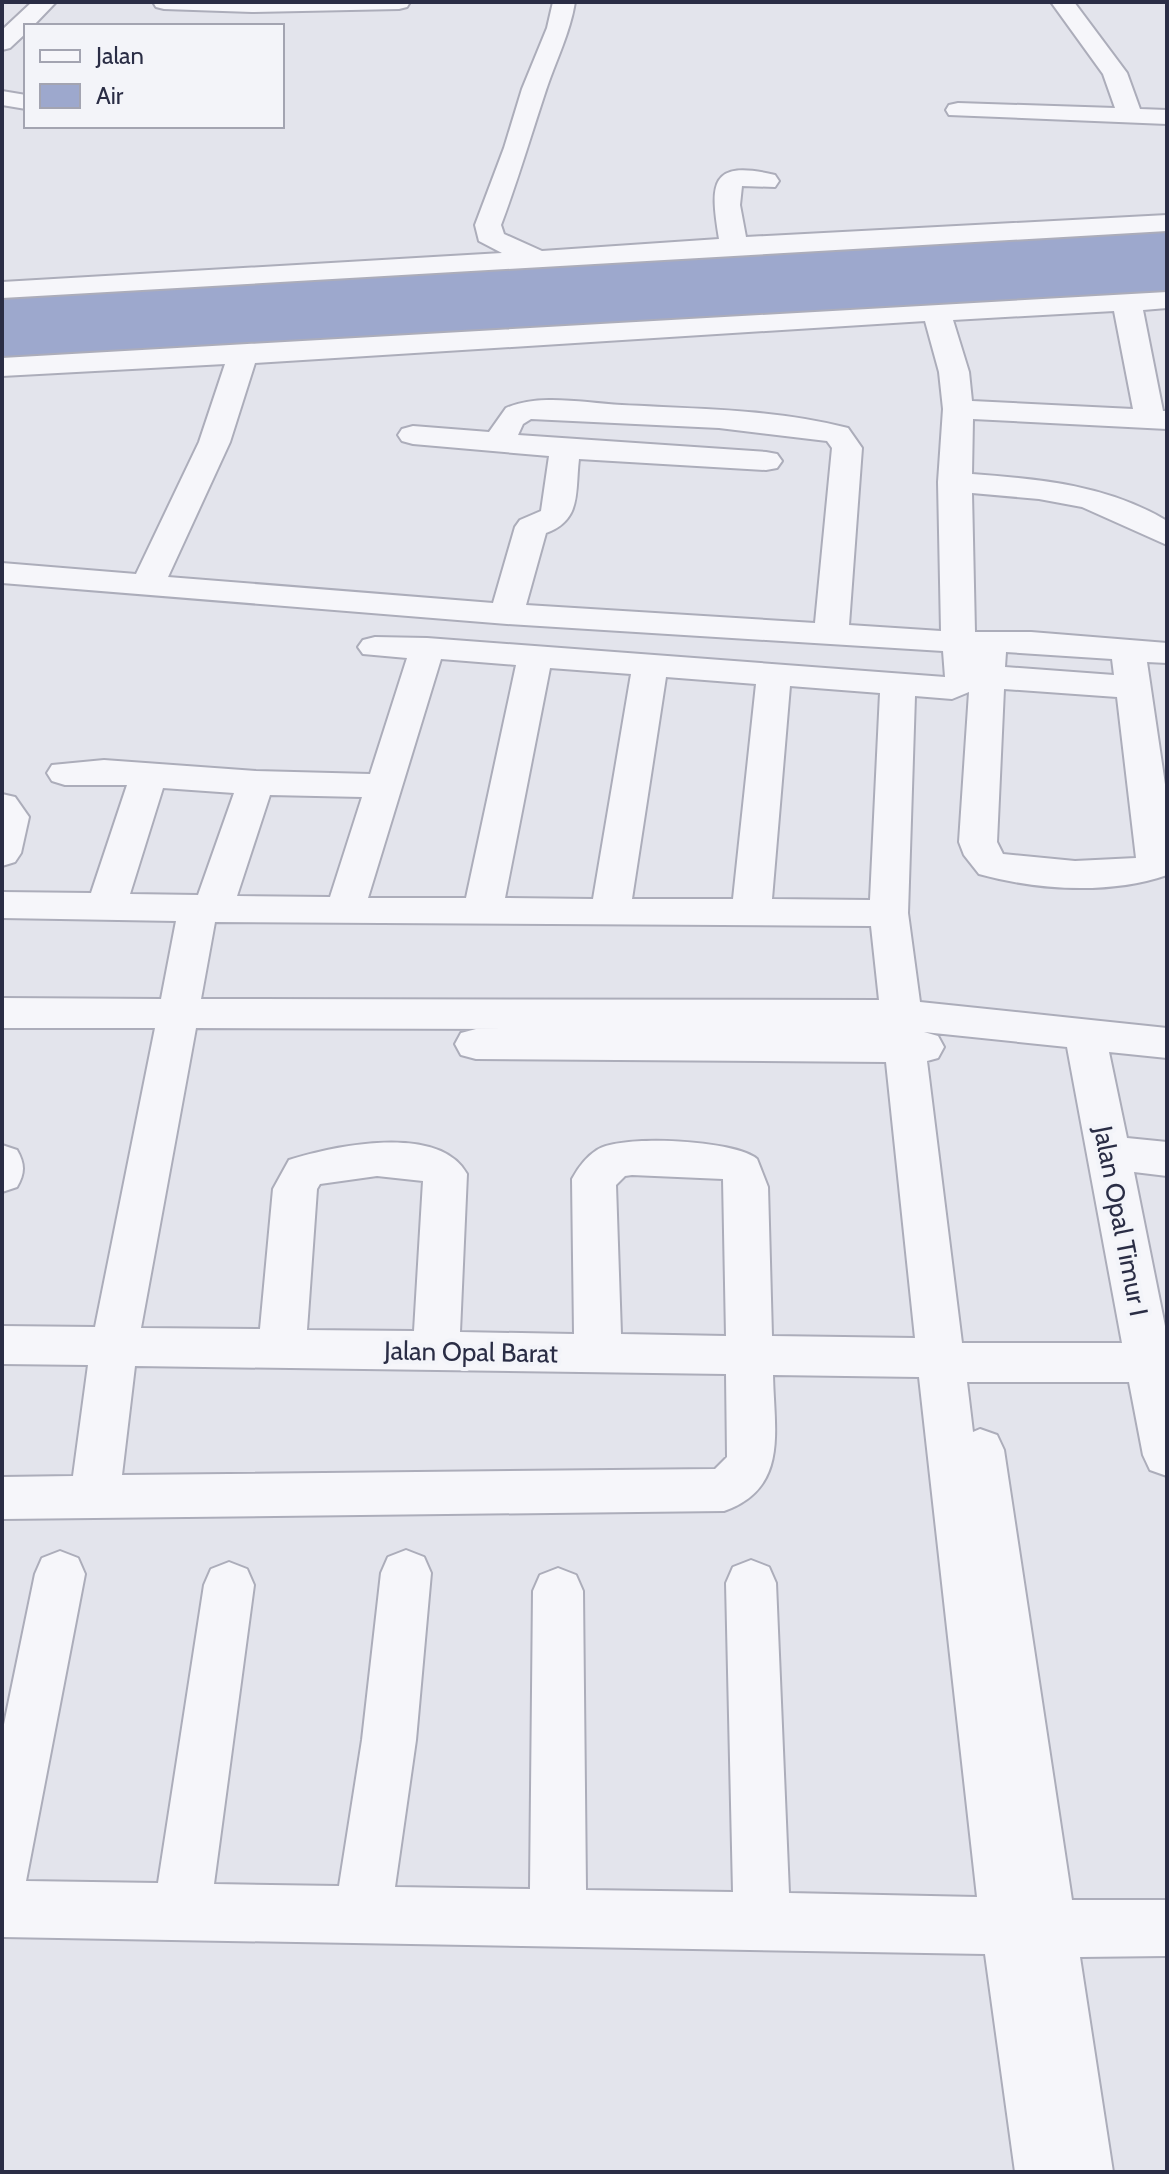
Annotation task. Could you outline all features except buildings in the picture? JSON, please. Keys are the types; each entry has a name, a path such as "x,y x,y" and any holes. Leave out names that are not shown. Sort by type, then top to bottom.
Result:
{"street":[{"path":"2,43 45,2"},
{"path":"164,2 252,5 399,2"},
{"path":"537,258 494,240 489,235 490,216 517,148 534,89 559,28 564,2"},
{"path":"1062,2 1115,73 1130,116"},
{"path":"2,98 24,102"},
{"path":"958,110 1167,117"},
{"path":"734,246 727,205 729,182 744,177 766,181"},
{"path":"2,290 1167,223"},
{"path":"473,261 494,240"},
{"path":"3,373 788,320 1167,300"},
{"path":"958,409 1159,420 1127,303"},
{"path":"937,314 954,372 958,409 954,482 978,653 978,842 983,855 992,865 1106,875 1140,873 1154,866 1156,852 1128,650"},
{"path":"147,585 168,546 234,392 242,355"},
{"path":"500,442 509,418 517,412 538,409 719,419 837,434 847,448 831,633"},
{"path":"413,435 565,449 766,461"},
{"path":"507,614 531,527 551,520 557,513 565,449"},
{"path":"954,482 1068,492 1105,501 1139,516 1167,535"},
{"path":"2,573 287,593 507,614 831,633 978,653 1134,687"},
{"path":"375,647 427,648 952,688 960,682 978,653"},
{"path":"345,911 427,648"},
{"path":"978,653 1128,650 1167,653"},
{"path":"483,910 535,657"},
{"path":"610,912 650,667"},
{"path":"751,912 774,674"},
{"path":"898,683 889,913 912,1031 1028,1927 1046,2172"},
{"path":"65,773 382,786"},
{"path":"106,907 149,775"},
{"path":"95,1499 114,1347 174,1029 206,909 256,783"},
{"path":"2,806 10,817 2,853"},
{"path":"2,905 345,911 889,913"},
{"path":"2,1013 174,1029"},
{"path":"2,1041 174,1029 1085,1033 1167,1043"},
{"name":"Jalan Opal Timur I","path":"1085,1033 1107,1152 1158,1362 1167,1455"},
{"path":"1107,1152 1167,1159"},
{"path":"2,1498 724,1490 740,1478 751,1460 746,1187 744,1171 739,1166 727,1162 632,1158 613,1161 594,1179 598,1353"},
{"path":"282,1349 295,1189 304,1172 338,1161 423,1163 442,1169 444,1183 436,1351"},
{"path":"2,1162 2,1175"},
{"name":"Jalan Opal Barat","path":"2,1345 1158,1362"},
{"path":"363,1914 389,1740 406,1573"},
{"path":"2,1871 60,1574"},
{"path":"751,1583 762,1921"},
{"path":"182,1912 229,1585"},
{"path":"558,1591 558,1918"},
{"path":"2,1909 1167,1928"},
{"path":"1028,1927 1082,2172"}],"water":[{"path":"1167,223 1167,301 2,367 2,290"}]}
